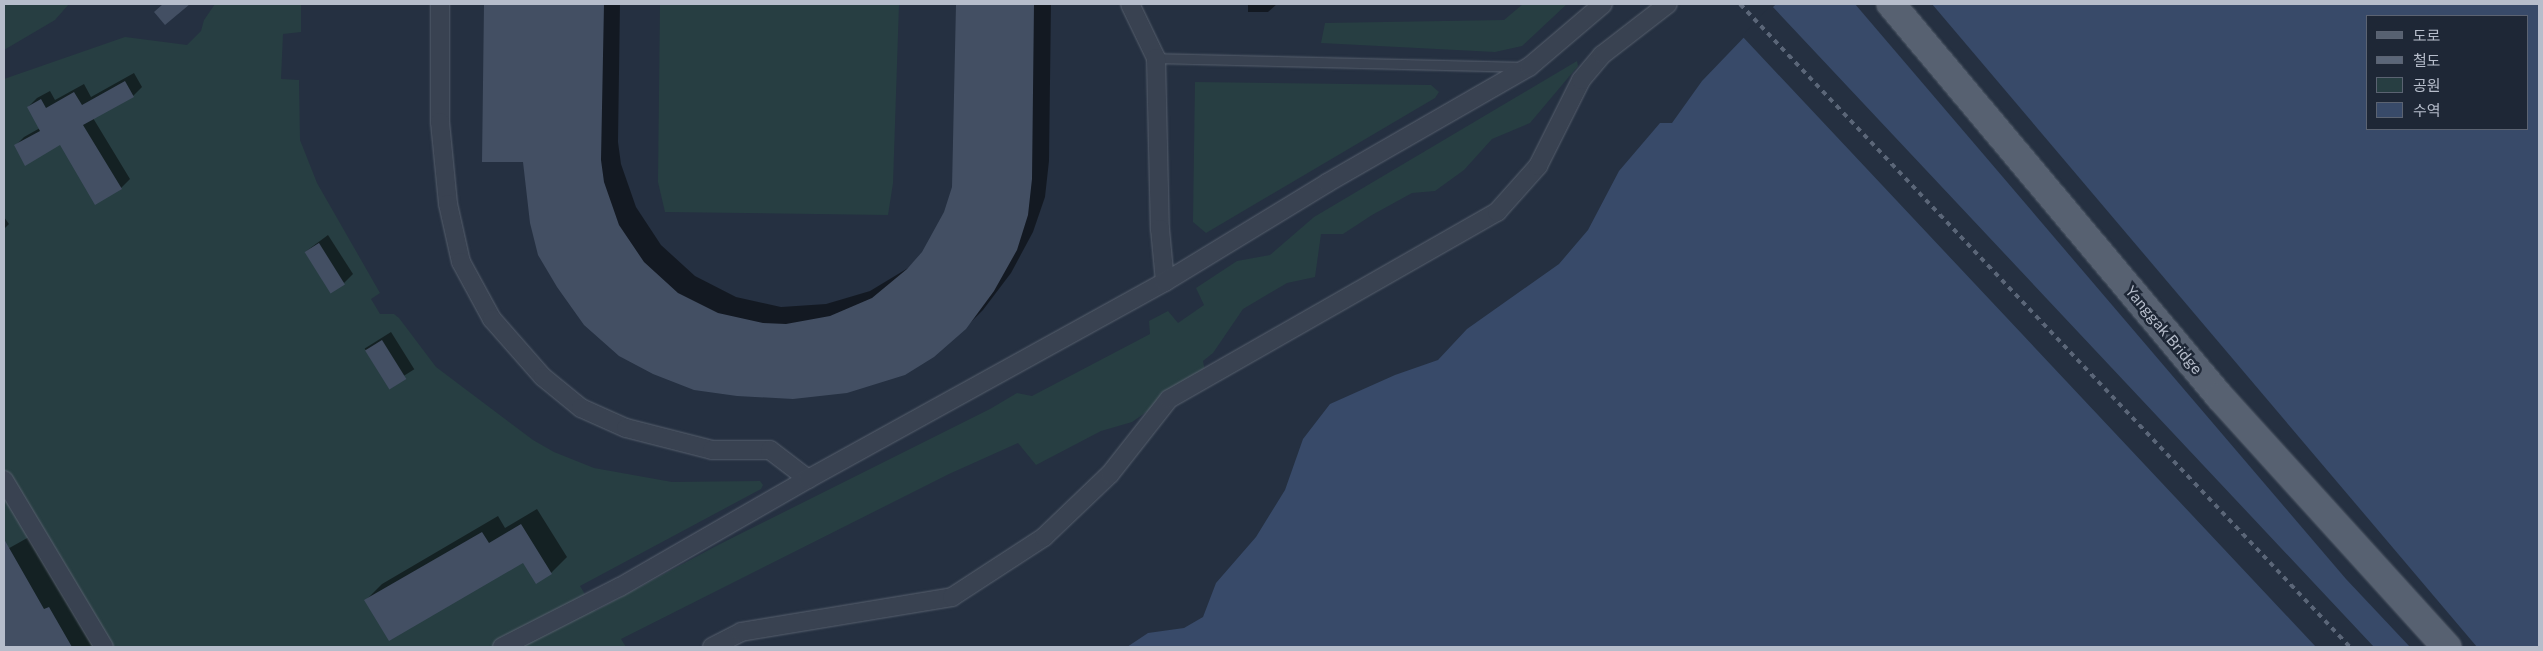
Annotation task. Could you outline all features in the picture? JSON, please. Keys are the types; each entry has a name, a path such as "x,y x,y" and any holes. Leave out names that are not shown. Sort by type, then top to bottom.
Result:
{"main road":[{"name":"Yanggak Bridge","path":"1891,4 2220,397 2447,647"}],"street":[{"path":"440,4 440,122 448,204 462,262 492,319 543,377 581,408 626,428 712,450 770,450 808,480"},
{"path":"1130,4 1156,58 1160,229 1165,282"},
{"path":"502,647 620,587 808,480 1165,282 1327,183 1529,67 1603,4"},
{"path":"712,647 742,632 952,597 1044,537 1110,474 1169,399 1497,212 1538,166 1581,80 1602,55 1668,4"},
{"path":"4,480 104,647"}],"lane":[{"path":"1156,58 1529,67"}],"green space":[{"path":"4,4 69,4 55,20 4,50"},
{"path":"215,4 301,4 301,32 283,34 281,79 299,80 300,140 317,183 380,293 371,299 380,314 394,314 399,318 436,367 533,440 554,452 594,468 672,482 760,481 763,485 761,489 580,586 595,611 718,545 990,409 1017,393 1032,396 1150,334 1149,321 1168,311 1178,323 1204,305 1196,288 1237,261 1270,255 1314,217 1577,61 1578,66 1530,123 1492,139 1464,170 1435,191 1412,193 1372,215 1343,234 1321,234 1315,277 1287,283 1243,309 1213,353 1203,361 1205,371 1132,422 1101,431 1036,465 1018,443 949,474 621,639 626,647 4,647 4,79 125,37 187,45 201,31 204,20"},
{"path":"660,4 899,4 893,183 888,215 665,212 658,182"},
{"path":"1523,4 1567,4 1522,46 1495,52 1321,43 1325,23 1504,20"},
{"path":"1195,82 1431,85 1439,92 1435,98 1206,233 1193,222"}],"water":[{"path":"1776,4 2539,4 2539,647 1127,647 1148,633 1184,628 1203,617 1216,583 1256,537 1285,490 1303,439 1330,404 1395,375 1438,360 1467,329 1559,264 1588,230 1619,171 1660,123 1672,123 1702,81"}],"pier":[{"path":"1855,4 1932,4 2477,647 2410,647 2346,579"},
{"path":"1771,5 2374,647 2316,647 1742,36"}],"building":[{"path":"163,4 190,4 165,25 154,12"},
{"path":"484,4 604,4 601,160 604,182 619,225 644,262 678,293 718,313 763,323 786,324 830,316 872,298 907,269 922,252 944,212 952,187 956,4 1034,4 1032,179 1028,215 1017,250 994,291 966,329 934,357 905,375 847,393 793,399 737,396 694,390 653,374 619,356 584,325 557,287 538,255 530,223 523,162 482,162"},
{"path":"125,81 134,97 83,125 122,189 95,205 60,145 25,166 14,145 40,131 27,107 41,99 46,108 74,92 82,105"},
{"path":"319,243 345,285 331,294 305,252"},
{"path":"382,340 406,379 389,390 365,351"},
{"path":"521,524 552,574 536,584 523,563 389,641 364,600 482,532 489,543"},
{"path":"4,539 44,609 49,607 72,647 4,647"}],"railway":[{"path":"1740,4 2350,647"}]}
